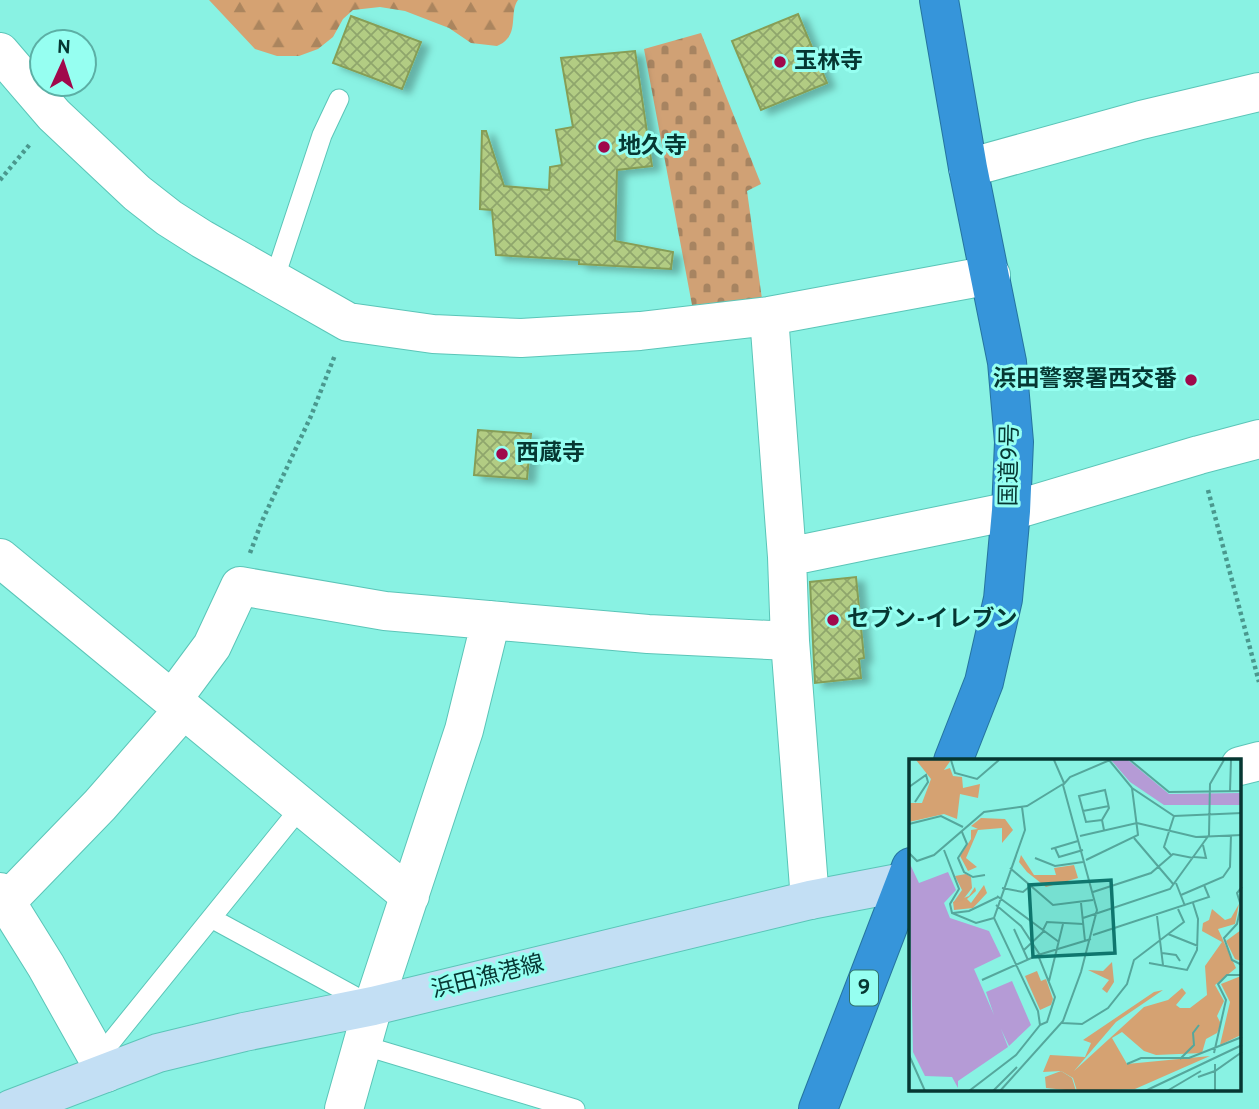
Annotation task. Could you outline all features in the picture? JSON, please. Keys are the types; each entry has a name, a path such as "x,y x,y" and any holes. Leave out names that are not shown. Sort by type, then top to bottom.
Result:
{"highway":[{"name":"国道9号","path":"939,0 968,168 1007,362 1014,442 1003,598 984,682 954,759"},
{"name":"9","path":"818,1109 908,875"}],"main road":[{"name":"浜田漁港線","path":"11,1109 91,1081 158,1053 244,1032 373,1006 908,875"}],"street":[{"path":"0,52 54,115 137,193 169,218 348,322 433,334 521,338 640,331 769,316 991,275"},
{"path":"968,168 1141,120 1259,92"},
{"path":"769,316 810,900"},
{"path":"787,557 1011,511 1259,439"},
{"path":"0,558 410,896"},
{"path":"91,1081 46,966 2,900 100,805 177,705 212,646 240,586 385,611 648,634 790,641"},
{"path":"344,1109 373,1006 464,730 491,620"},
{"path":"1242,765 1259,761"}],"lane":[{"path":"274,279 321,135 339,99"},
{"path":"91,1081 211,919 301,807"},
{"path":"211,919 373,1006"},
{"path":"362,1045 575,1109"}],"path":[{"path":"0,180 54,115"},
{"path":"240,586 262,521 311,416 348,322"},
{"path":"1199,455 1259,682"}],"green space":[{"path":"209,0 518,0 510,35 497,46 471,43 449,28 405,11 380,7 353,10 343,19 333,37 318,49 299,56 277,56 255,49"},
{"path":"701,33 761,184 747,191 762,299 692,305 644,49"}],"building":[{"name":"玉林寺","path":"798,14 827,83 761,110 732,41"},
{"path":"351,16 421,42 402,89 333,63"},
{"name":"地久寺","path":"635,51 652,166 617,170 615,241 673,252 671,269 579,264 579,260 496,255 492,210 480,209 482,131 486,131 504,186 549,190 550,167 562,165 556,130 573,127 561,58"},
{"name":"西蔵寺","path":"478,430 531,434 527,479 474,475"},
{"name":"セブン-イレブン","path":"856,577 864,658 859,659 861,678 815,683 810,582"}],"place":[{"name":"玉林寺","path":"780,62"},
{"name":"地久寺","path":"604,147"},
{"name":"浜田警察署西交番","path":"1191,380"},
{"name":"西蔵寺","path":"502,454"},
{"name":"セブン-イレブン","path":"833,620"}]}
